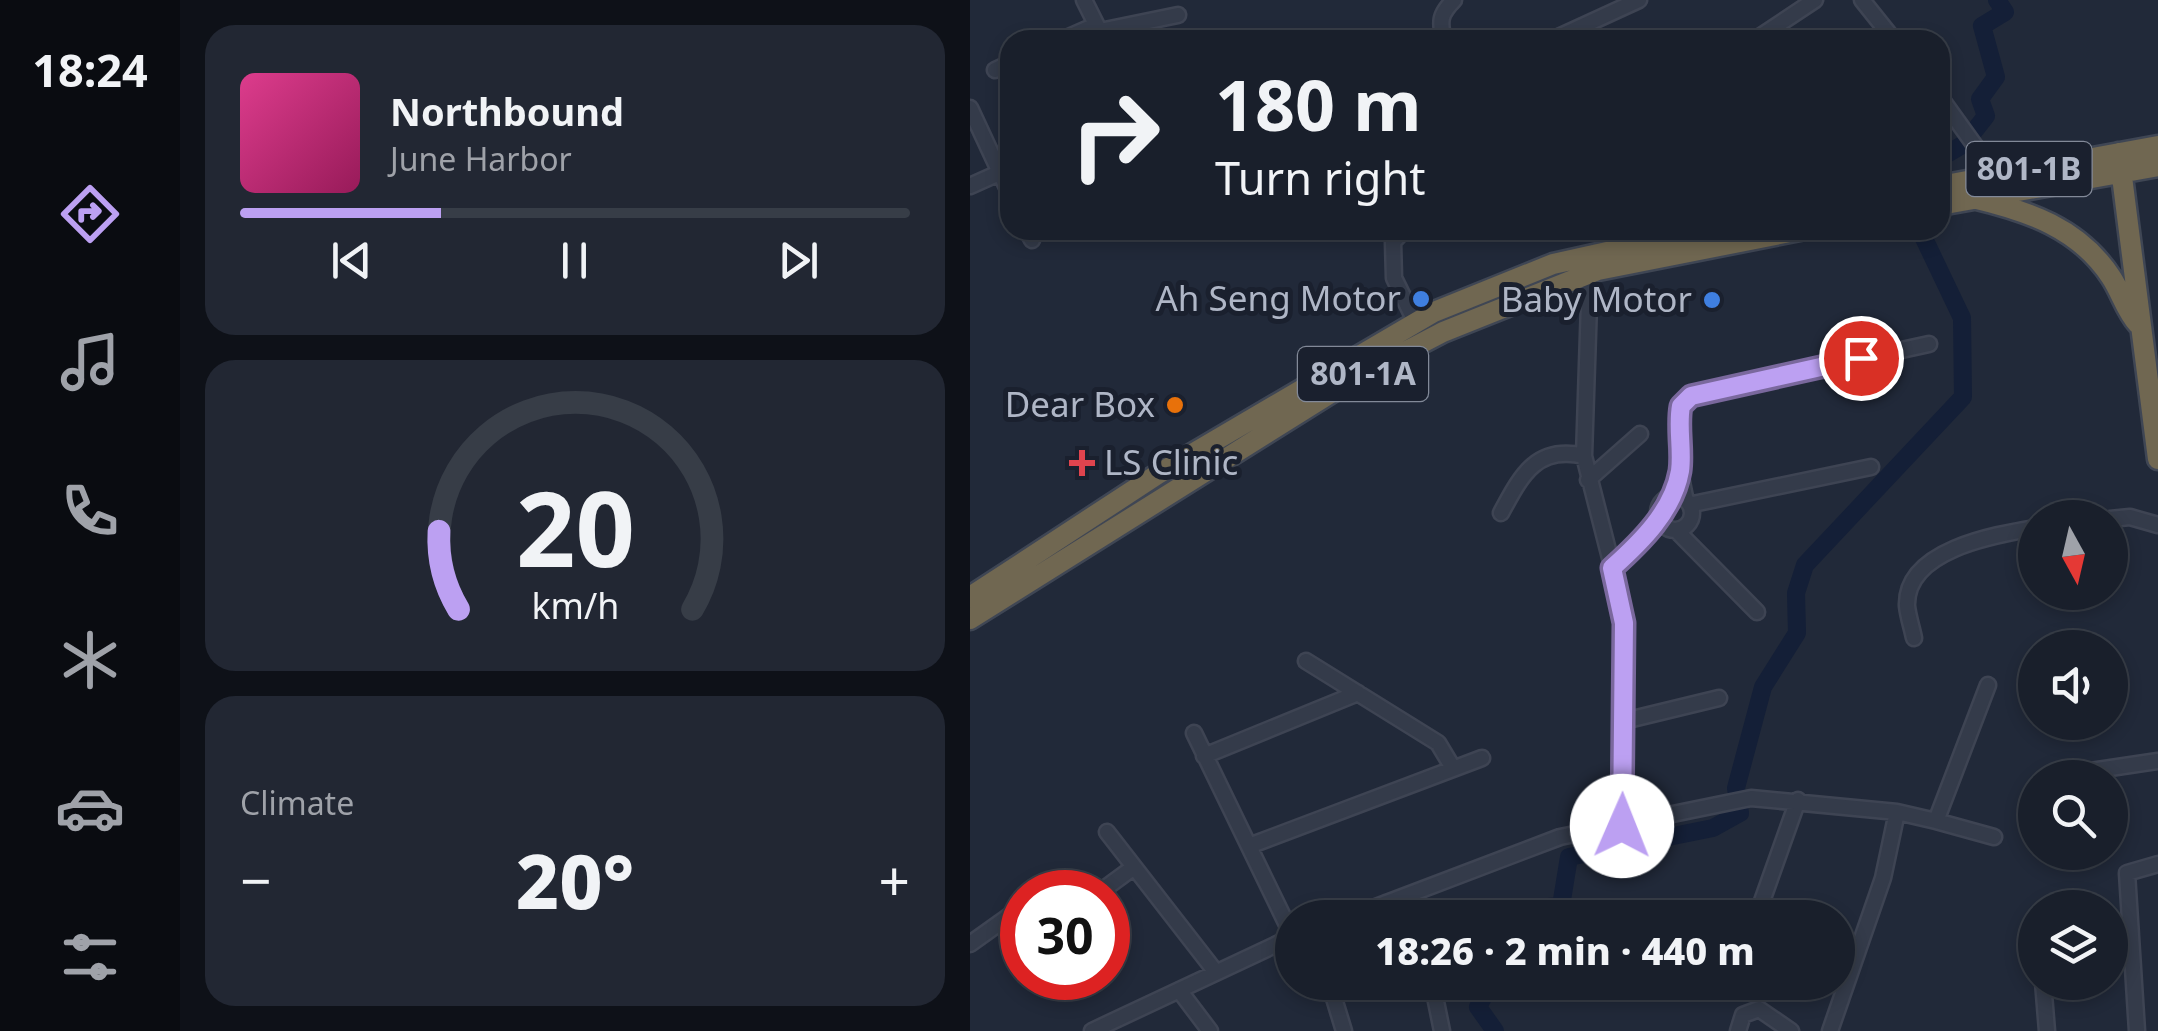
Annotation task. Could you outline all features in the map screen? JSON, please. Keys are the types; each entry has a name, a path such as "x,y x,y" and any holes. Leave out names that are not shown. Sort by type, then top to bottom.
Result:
{"highway":[{"path":"1950,203 2091,178 2158,146"},
{"name":"801-1B","path":"1950,184 2076,160 2120,162"},
{"path":"2076,160 2090,170 2091,178"},
{"path":"2120,162 2158,166"},
{"path":"2120,162 2158,459"},
{"path":"1973,198 2038,216 2068,233 2102,264 2142,329"},
{"path":"970,597 1158,474 1416,323 1487,288 1553,264 1661,240"},
{"name":"801-1A","path":"970,619 1353,379 1443,332 1590,273 1751,240"}],"street":[{"path":"1084,0 1099,30"},
{"path":"1441,30 1443,11 1454,0"},
{"path":"1574,30 1639,0"},
{"path":"1770,30 1815,0"},
{"path":"1862,0 1886,30"},
{"path":"1109,30 1178,15"},
{"path":"994,70 1000,67"},
{"path":"970,108 1000,162"},
{"path":"1950,110 1996,174"},
{"path":"970,186 1000,173"},
{"path":"1395,240 1394,278 1416,323"},
{"path":"1590,273 1584,456 1624,623 1622,826"},
{"path":"1612,568 1643,541 1692,512 1683,498 1679,412 1691,396 1929,344"},
{"path":"1588,480 1640,434"},
{"path":"1501,512 1526,468 1552,453 1584,456"},
{"path":"1666,527 1683,498 1871,466"},
{"path":"2128,517 2158,525"},
{"path":"1666,527 1757,612"},
{"path":"1914,638 1907,603 1913,585 1935,558 2018,532"},
{"path":"1306,662 1438,743 1453,768"},
{"path":"1936,821 1988,685"},
{"path":"1204,756 1358,693"},
{"path":"1624,721 1719,698"},
{"path":"1194,733 1275,900"},
{"path":"1249,846 1482,758"},
{"path":"2128,765 2158,761"},
{"path":"1394,900 1560,838 1751,798 1897,812 1994,838"},
{"path":"1762,900 1798,800"},
{"path":"1830,1031 1884,878 1897,812"},
{"path":"1107,832 1216,971"},
{"path":"2138,1031 2127,873 2158,864"},
{"path":"1130,870 1134,867"},
{"path":"970,944 1000,923"},
{"path":"1092,1031 1275,944"},
{"path":"1179,990 1210,1031"},
{"path":"1335,1000 1344,1031"},
{"path":"1436,1000 1442,1031"},
{"path":"2045,1000 2047,1031"},
{"path":"1738,1031 1743,1016 1759,1009 1792,1031"}],"waterway":[{"path":"1950,152 1964,144 1986,116 1980,99 1996,77 1982,26 2005,12 1997,0"},
{"path":"1562,900 1569,857 1713,828 1740,813 1736,788 1763,687 1797,633 1796,593 1805,565 1963,397 1962,318 1925,240"},
{"path":"1482,1000 1478,1007 1495,1031"}],"place":[{"name":"Ah Seng Motor","path":"1421,299"},
{"name":"Baby Motor","path":"1712,300"},
{"name":"Dear Box","path":"1175,405"},
{"name":"LS Clinic","path":"1082,463"}],"route":[{"path":"1622,826 1624,623 1612,568 1643,541 1658,522 1671,494 1680,472 1681,406 1691,396 1861,358"}]}
